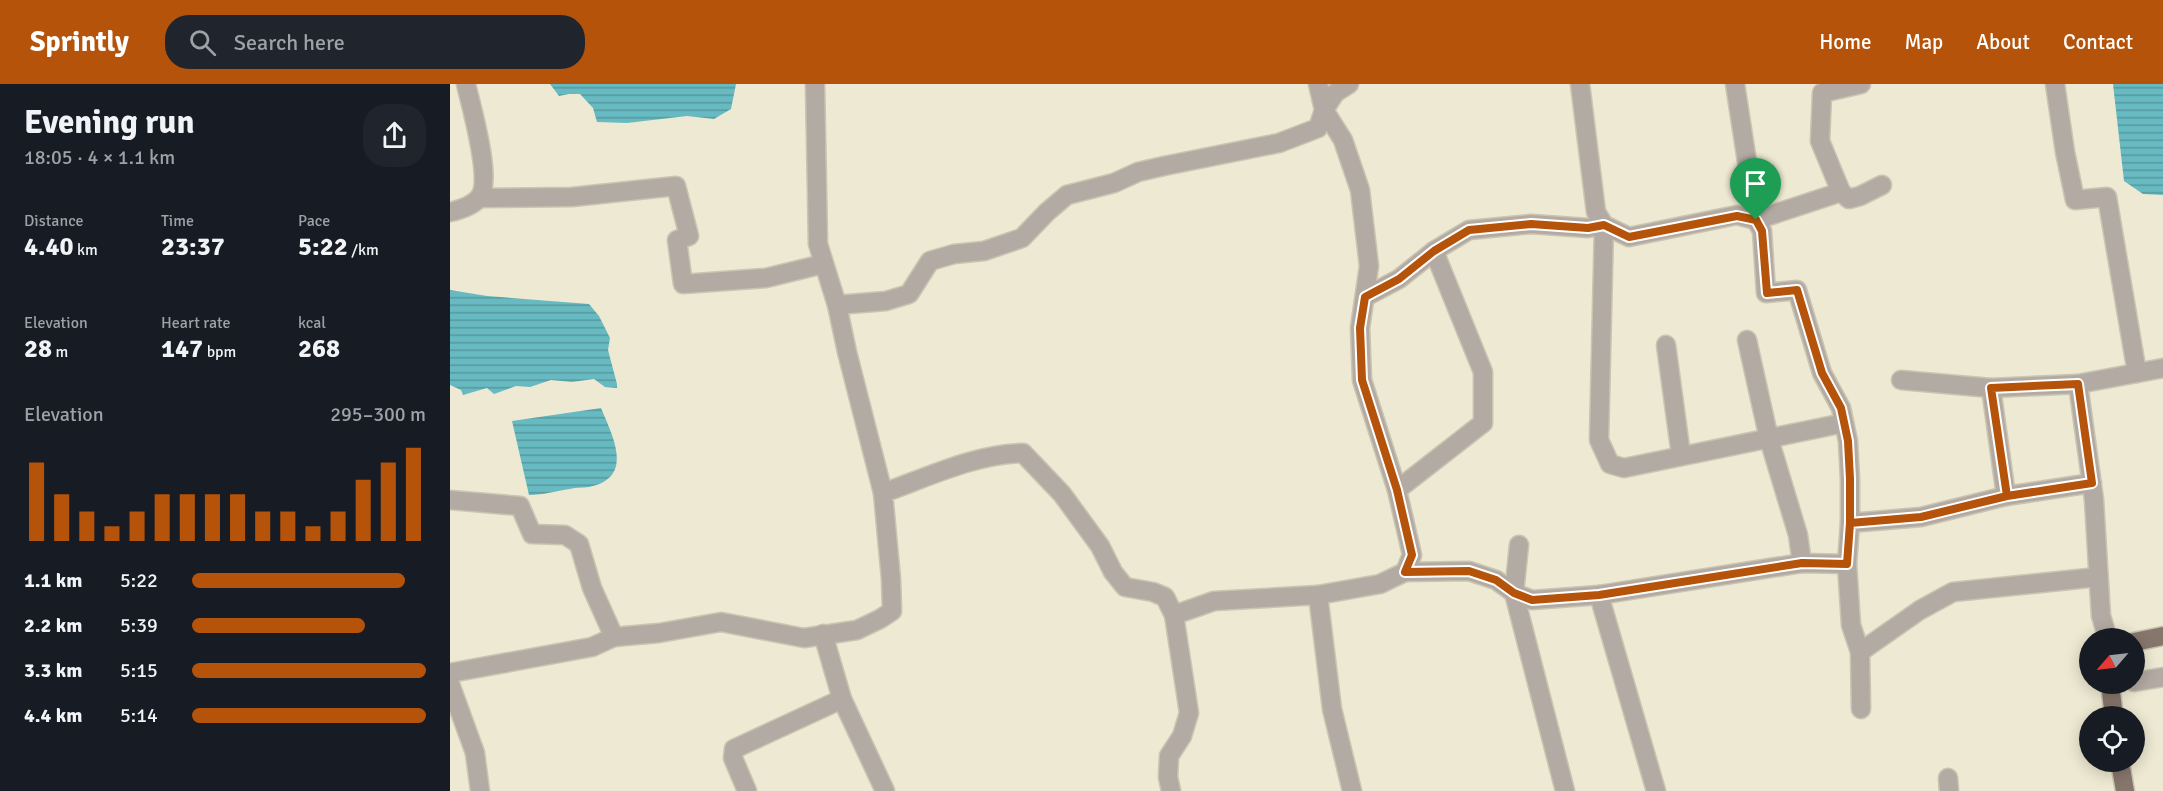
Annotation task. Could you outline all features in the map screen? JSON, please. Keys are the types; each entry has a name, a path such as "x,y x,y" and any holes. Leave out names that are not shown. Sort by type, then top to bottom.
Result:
{"main road":[{"path":"2145,640 2163,636"},
{"path":"2122,772 2125,791"}],"street":[{"path":"450,212 463,209 479,198 484,187 484,169 466,84"},
{"path":"450,674 592,646 614,637 659,633 721,622 804,638 857,630 892,611 883,493 849,363 837,305 818,244 815,84"},
{"path":"1318,84 1324,110 1343,140 1360,190 1369,266 1360,328 1362,380 1397,490 1412,555 1405,572"},
{"path":"837,305 886,301 909,294 930,261 954,254 984,251 1022,238 1067,195 1114,183 1138,172 1279,144 1318,128 1324,110 1335,93 1349,84"},
{"path":"1580,84 1596,212 1604,225 1629,237 1737,216 1756,220 1841,192"},
{"path":"1736,84 1756,220 1762,231 1767,293 1797,290 1822,373 1841,408 1848,441 1850,523 1847,564 1851,625 1860,652 1861,709"},
{"path":"1861,84 1822,93 1820,141 1841,192 1849,199 1882,185"},
{"path":"2055,84 2075,200 2107,197 2137,373"},
{"path":"479,198 572,197 676,186 689,236 677,240 683,284 766,278 823,264"},
{"path":"1365,297 1399,279 1434,251 1469,230 1531,224 1588,228 1604,225"},
{"path":"1604,225 1599,440 1610,464 1624,468 1844,423"},
{"path":"1397,490 1483,423 1483,372 1434,251"},
{"path":"1746,340 1769,439 1798,535 1802,563"},
{"path":"1666,345 1681,455"},
{"path":"1901,380 1991,388 2078,384 2163,368"},
{"path":"2078,384 2092,483 2101,616 2105,628"},
{"path":"1991,388 2007,496"},
{"path":"883,493 949,469 1004,453 1023,453 1062,495 1100,546 1113,572 1125,587 1153,592 1165,597 1174,615 1189,713 1182,735 1169,756 1168,777 1171,791"},
{"path":"1850,523 1921,517 2007,496 2092,483"},
{"path":"450,500 520,506 532,534 565,535 579,544 592,588 614,637"},
{"path":"1519,545 1514,593 1565,791"},
{"path":"1174,615 1214,601 1318,595 1380,584 1405,572 1469,571 1496,580 1514,593 1532,600 1599,595 1802,563 1847,564"},
{"path":"1860,652 1920,610 1953,592 2098,577"},
{"path":"1318,595 1332,709 1352,791"},
{"path":"1599,595 1656,791"},
{"path":"823,634 842,699 885,791"},
{"path":"2145,680 2163,677"},
{"path":"450,684 475,753 480,791"},
{"path":"747,791 733,758 734,749 842,699"}],"water":[{"path":"550,84 736,84 731,109 714,119 687,116 627,123 597,122 593,108 580,94 559,96"},
{"path":"2113,84 2163,84 2163,195 2143,194 2124,181"},
{"path":"450,290 487,296 589,304 599,316 610,338 608,350 617,388 605,387 594,379 572,382 551,380 530,387 516,386 494,394 487,388 463,395 461,390 450,385"},
{"path":"601,408 611,431 617,455 612,475 603,482 589,487 529,495 512,421"}],"route":[{"path":"1756,220 1737,216 1629,237 1604,225 1588,228 1531,224 1469,230 1434,251 1399,279 1365,297 1360,328 1362,380 1397,490 1412,555 1405,572 1469,571 1496,580 1514,593 1532,600 1599,595 1802,563 1847,564 1850,523 1921,517 2007,496 2092,483 2078,384 1991,388 2007,496 1921,517 1850,523 1848,441 1841,408 1822,373 1797,290 1767,293 1762,231 1756,220"}]}
